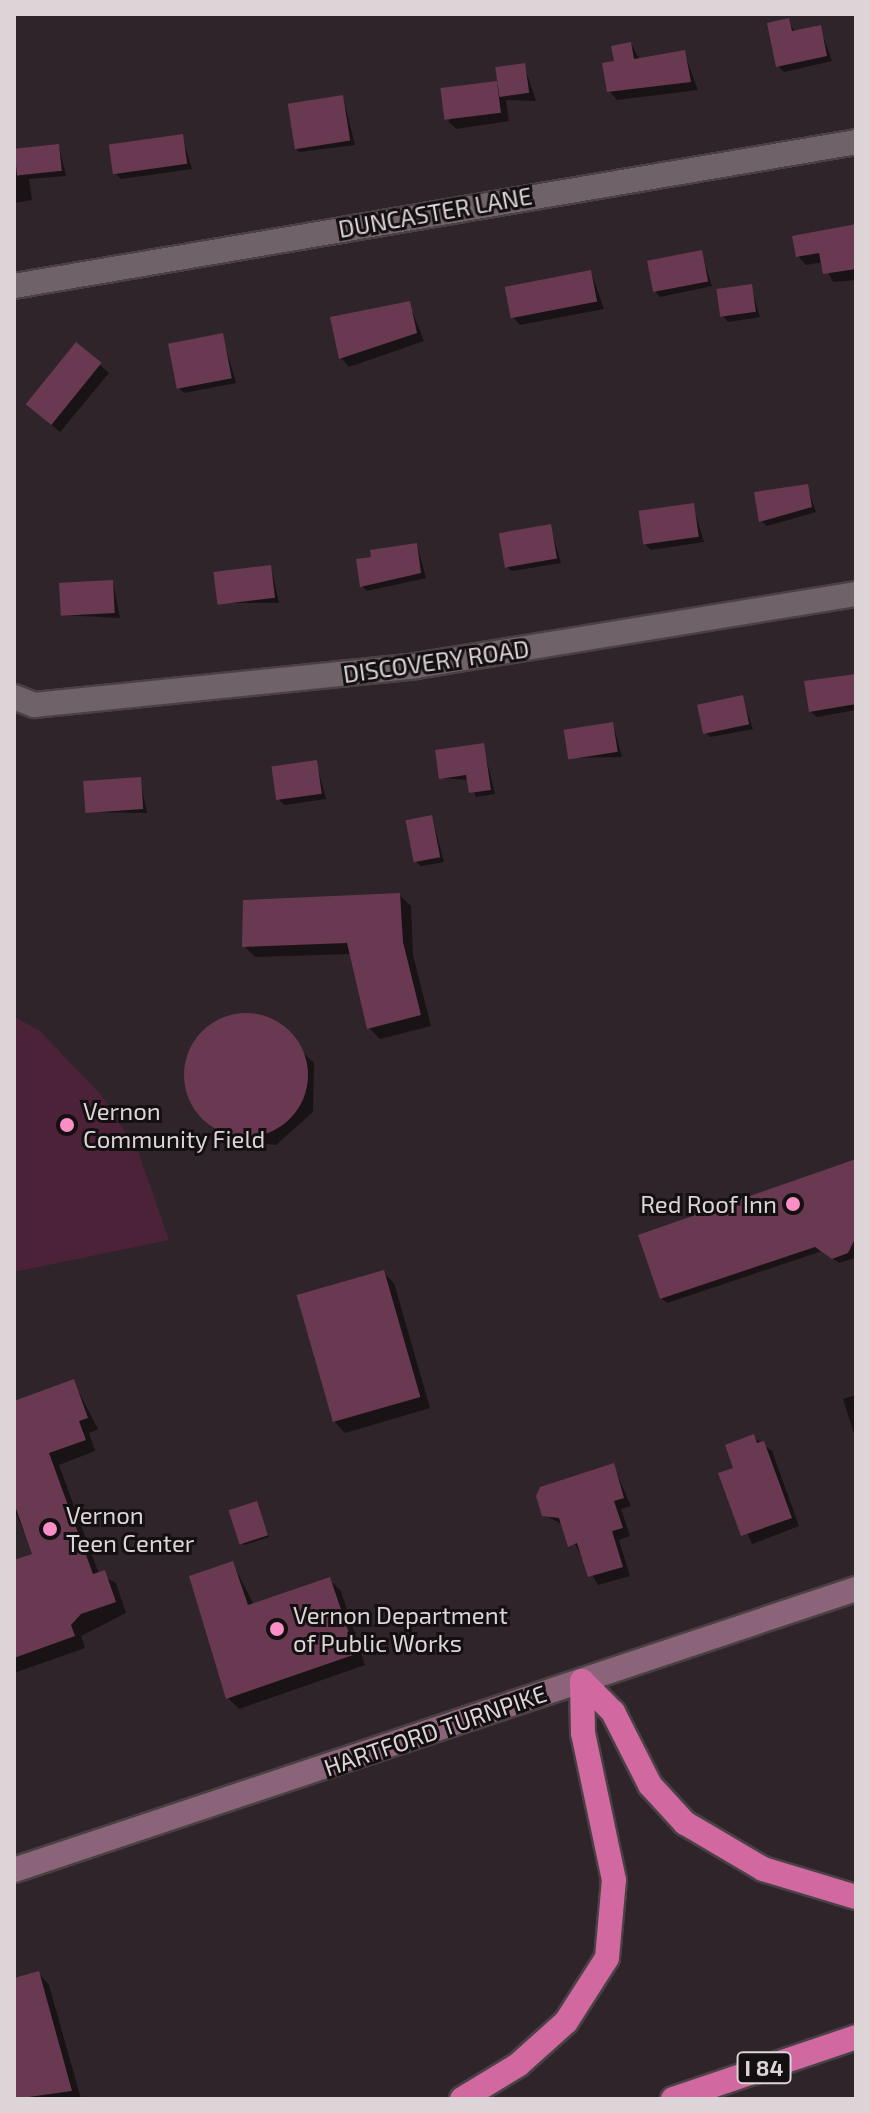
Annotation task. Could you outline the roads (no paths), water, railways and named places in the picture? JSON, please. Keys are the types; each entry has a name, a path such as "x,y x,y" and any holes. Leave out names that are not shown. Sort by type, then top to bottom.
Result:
{"highway":[{"path":"582,1681 613,1712 650,1785 685,1823 763,1869 856,1897"},
{"path":"462,2099 518,2065 566,2022 607,1958 614,1880 583,1733 582,1681"},
{"name":"I 84","path":"673,2099 856,2037"}],"main road":[{"name":"HARTFORD TURNPIKE","path":"14,1870 856,1589"}],"street":[{"name":"DUNCASTER LANE","path":"14,286 856,142"},
{"name":"DISCOVERY ROAD","path":"14,697 34,705 416,666 856,594"}],"place":[{"name":"Vernon Community Field","path":"67,1125"},
{"name":"Red Roof Inn","path":"793,1204"},
{"name":"Vernon Teen Center","path":"50,1529"},
{"name":"Vernon Department of Public Works","path":"277,1629"}]}
